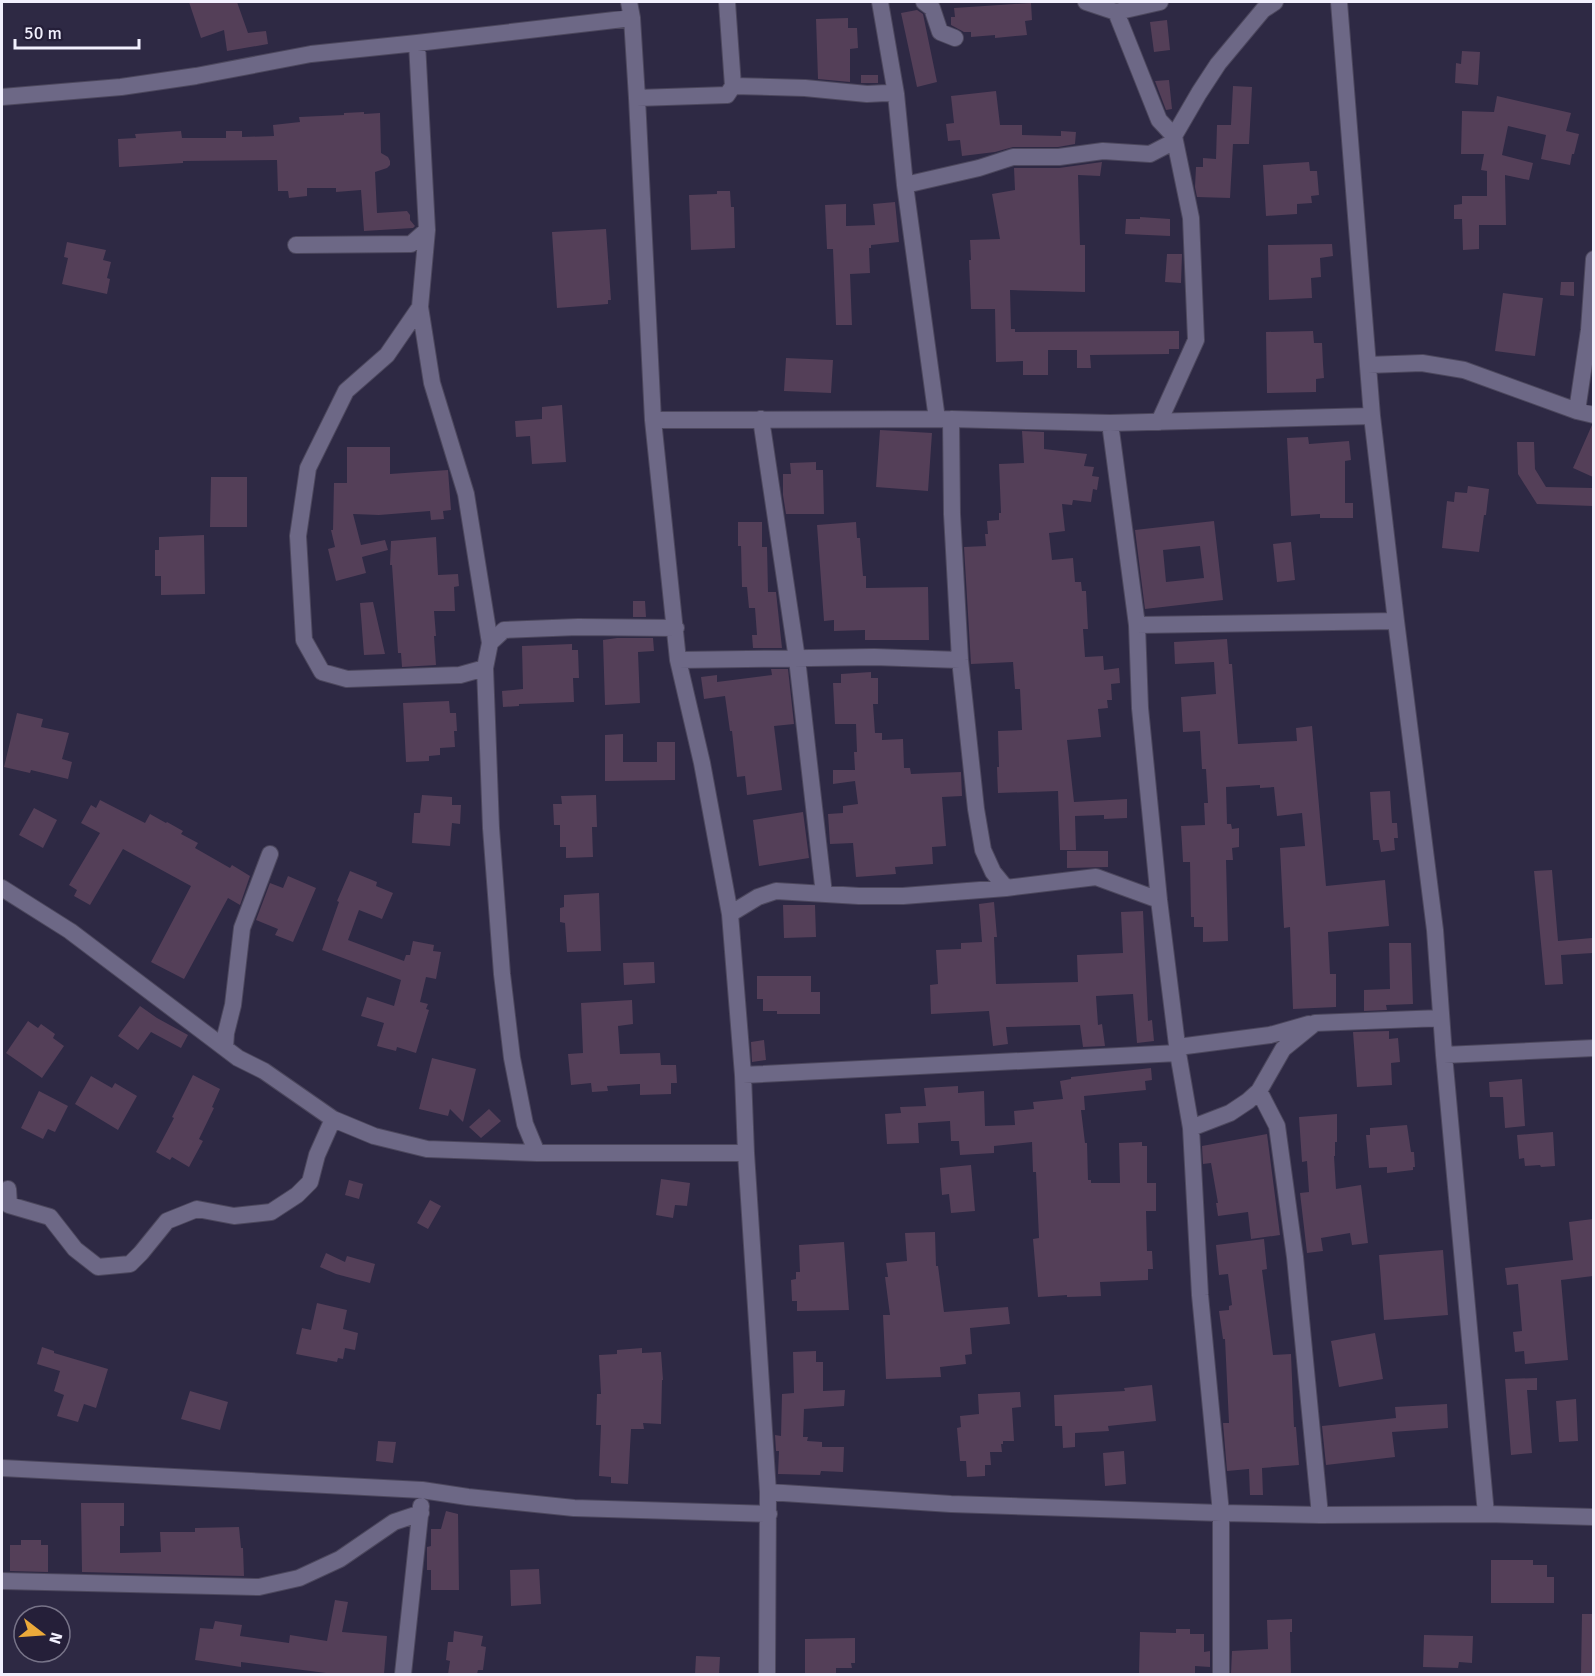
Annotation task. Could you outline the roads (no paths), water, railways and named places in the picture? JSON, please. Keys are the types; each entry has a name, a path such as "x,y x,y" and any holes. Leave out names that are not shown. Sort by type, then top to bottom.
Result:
{"street":[{"path":"637,98 727,95 733,87 727,2"},
{"path":"879,2 896,94 905,185 944,419 960,660 976,809 983,850 993,872 1006,888"},
{"path":"924,2 932,8 940,32 955,38"},
{"path":"1086,2 1116,12 1160,2"},
{"path":"905,185 979,168 1012,157 1059,157 1103,152 1150,154 1174,138 1218,64 1263,10 1275,2"},
{"path":"1340,2 1372,416 1435,930 1444,1055 1486,1514"},
{"path":"2,97 121,87 196,76 311,54 417,44 631,10 653,420 678,660 702,763 730,914 768,1492 767,1674"},
{"path":"1116,12 1159,120 1174,138 1191,219 1196,340 1159,422"},
{"path":"417,44 427,230 420,307 432,382 466,494 490,643 484,668 491,828 502,974 512,1058 525,1124 537,1153"},
{"path":"733,87 805,88 867,94 896,94"},
{"path":"296,245 411,244 427,230"},
{"path":"1368,365 1422,363 1464,370 1585,413 1593,259"},
{"path":"420,307 387,355 346,391 308,468 298,536 304,640 322,672 347,679 460,675 484,668"},
{"path":"653,420 944,419 1110,423 1372,416"},
{"path":"761,419 796,659 824,894"},
{"path":"1110,423 1137,625 1140,708 1159,900 1178,1050 1191,1128 1200,1295 1221,1513 1221,1674"},
{"path":"1137,625 1396,621"},
{"path":"490,643 504,630 578,627 675,628"},
{"path":"678,660 874,657 960,660"},
{"path":"225,1048 233,1005 242,928 270,854"},
{"path":"730,914 758,897 776,891 903,896 1006,888 1096,877 1159,900"},
{"path":"2,888 70,930 225,1048 264,1071 333,1119 374,1136 427,1149 537,1153 746,1153"},
{"path":"742,1075 1178,1050 1270,1035 1315,1023 1442,1018"},
{"path":"1191,1128 1230,1113 1248,1101 1259,1091 1283,1049 1315,1023"},
{"path":"1444,1055 1593,1048"},
{"path":"1259,1091 1276,1125 1284,1180 1295,1257 1320,1515"},
{"path":"8,1189 9,1205 50,1217 75,1250 98,1267 130,1264 167,1221 197,1209 234,1216 271,1212 297,1195 310,1182 317,1155 333,1119"},
{"path":"2,1468 422,1490 574,1508 769,1514"},
{"path":"403,1674 422,1490"},
{"path":"768,1492 951,1504 1221,1513 1486,1514 1593,1517"},
{"path":"2,1581 259,1587 300,1578 340,1559 394,1522 421,1514"}]}
